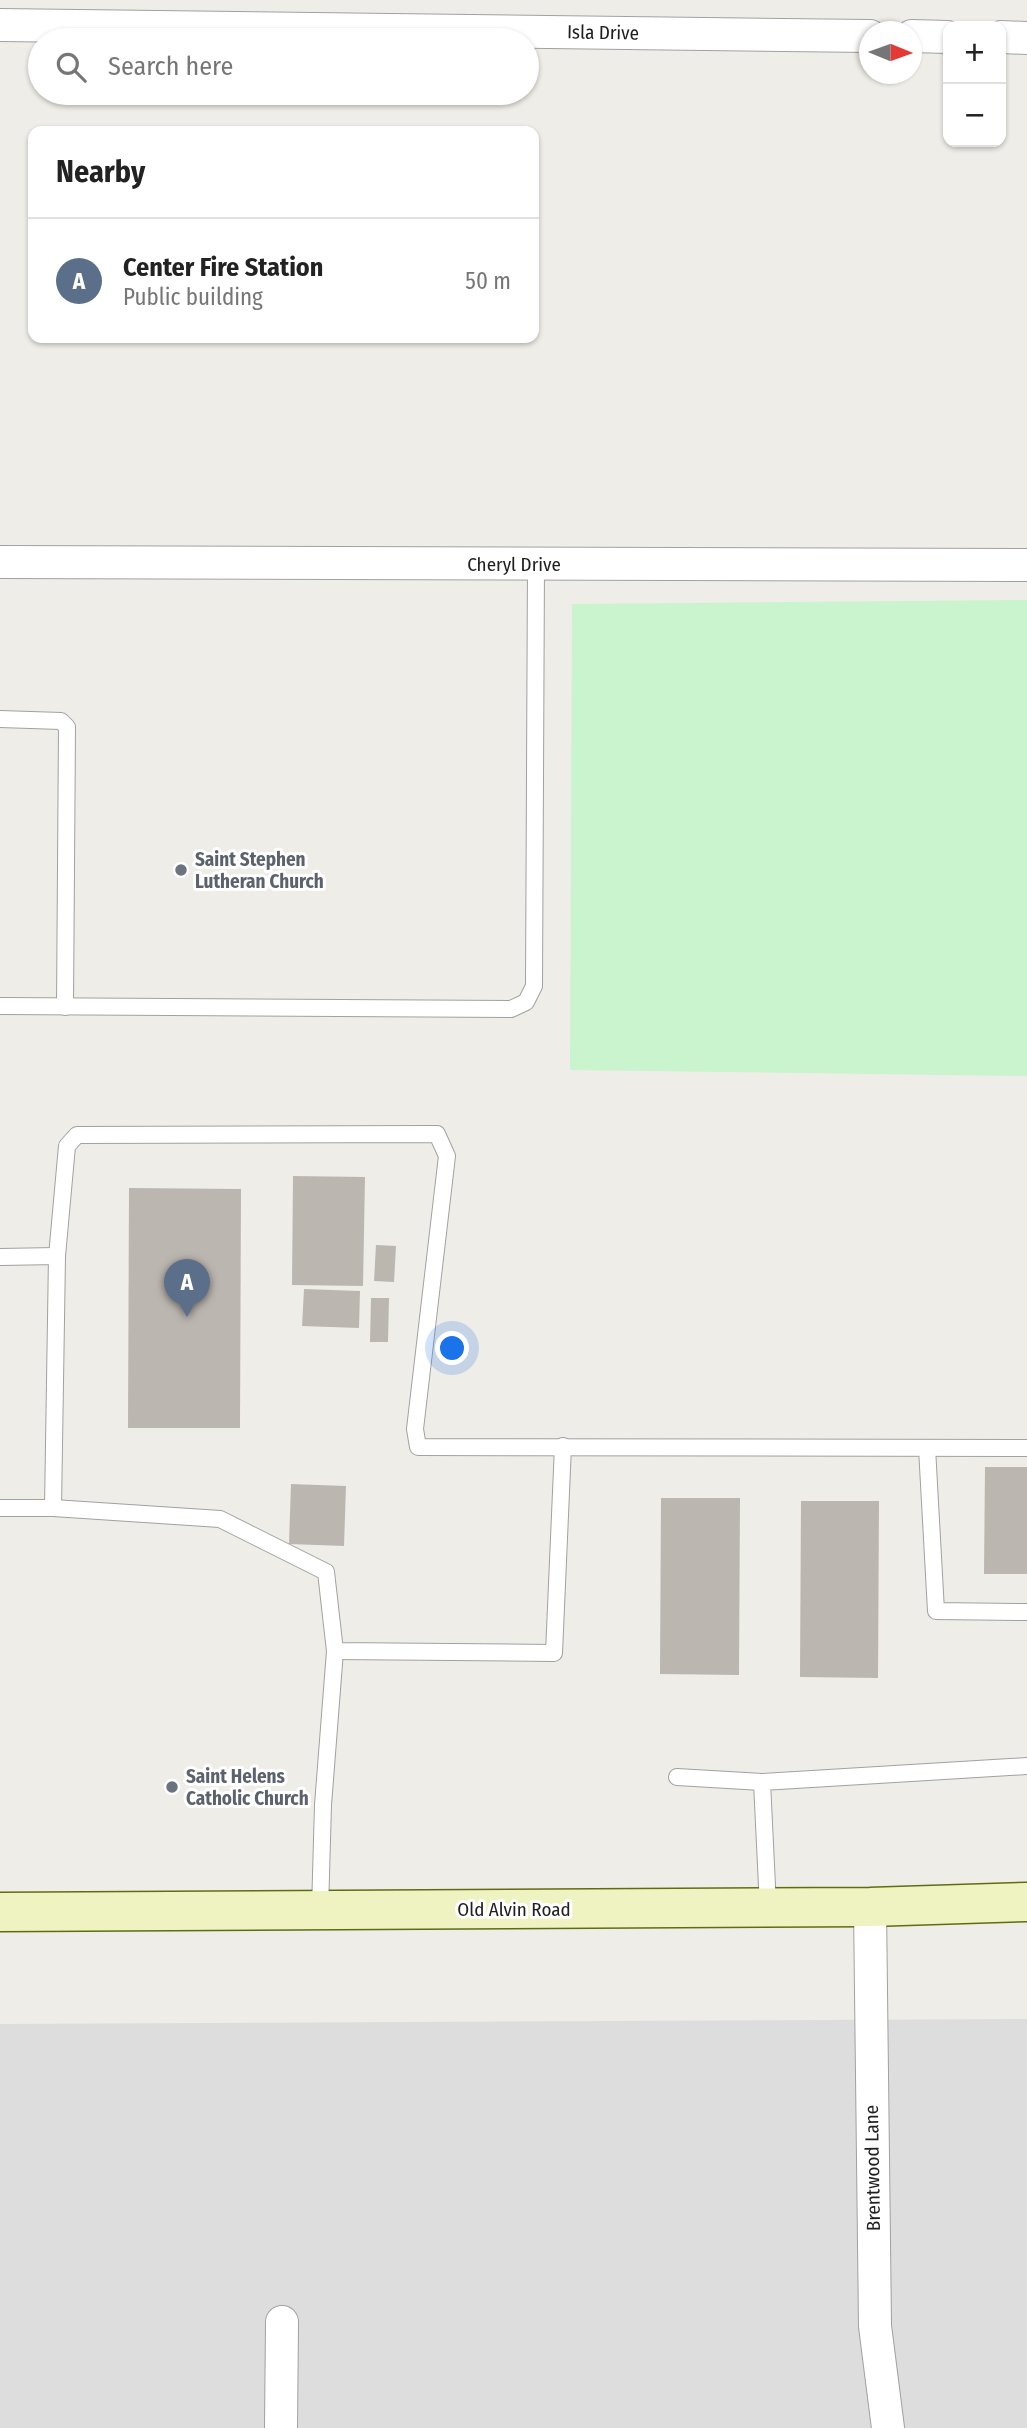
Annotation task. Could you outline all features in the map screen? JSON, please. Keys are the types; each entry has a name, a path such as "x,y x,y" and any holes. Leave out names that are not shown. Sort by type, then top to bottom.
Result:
{"street":[{"name":"Isla Drive","path":"0,25 237,28"},
{"name":"Isla Drive","path":"539,32 859,36"},
{"path":"922,36 943,37"},
{"path":"1006,37 1027,38"},
{"name":"Cheryl Drive","path":"0,562 1027,565"},
{"name":"Old Alvin Road","path":"0,1912 768,1908 1027,1902"},
{"name":"Brentwood Lane","path":"870,1907 875,2326 888,2428"},
{"path":"281,2428 282,2322"}],"lane":[{"path":"0,1006 511,1009 526,1002 534,986 536,564"},
{"path":"0,719 61,721 68,727 65,1007"},
{"path":"53,1508 57,1256 67,1146 77,1135 437,1134 446,1156 415,1429 418,1447 1027,1448"},
{"path":"0,1256 57,1256"},
{"path":"335,1651 554,1653 563,1446"},
{"path":"928,1448 936,1611 1027,1612"},
{"path":"0,1508 53,1508 220,1519 326,1572 335,1651 323,1805 320,1910"},
{"path":"677,1777 762,1782 1027,1766"},
{"path":"762,1782 768,1908"}],"shaded area":[{"path":"1027,2019 1027,2428 0,2428 0,2024"}],"green space":[{"path":"1027,600 1027,1076 570,1070 572,604"}],"building":[{"path":"293,1176 365,1177 363,1286 292,1285"},
{"path":"129,1188 241,1189 240,1428 128,1428"},
{"path":"376,1245 396,1246 394,1282 374,1281"},
{"path":"304,1289 360,1291 359,1328 302,1326"},
{"path":"371,1298 389,1298 388,1342 370,1342"},
{"path":"985,1467 1027,1467 1027,1574 984,1574"},
{"path":"291,1484 346,1486 344,1546 289,1544"},
{"path":"661,1498 740,1498 739,1675 660,1674"},
{"path":"801,1501 879,1501 878,1678 800,1677"}],"place":[{"name":"Saint Stephen Lutheran Church","path":"181,870"},
{"name":"Center Fire Station","path":"187,1317"},
{"name":"Saint Helens Catholic Church","path":"172,1787"}]}
